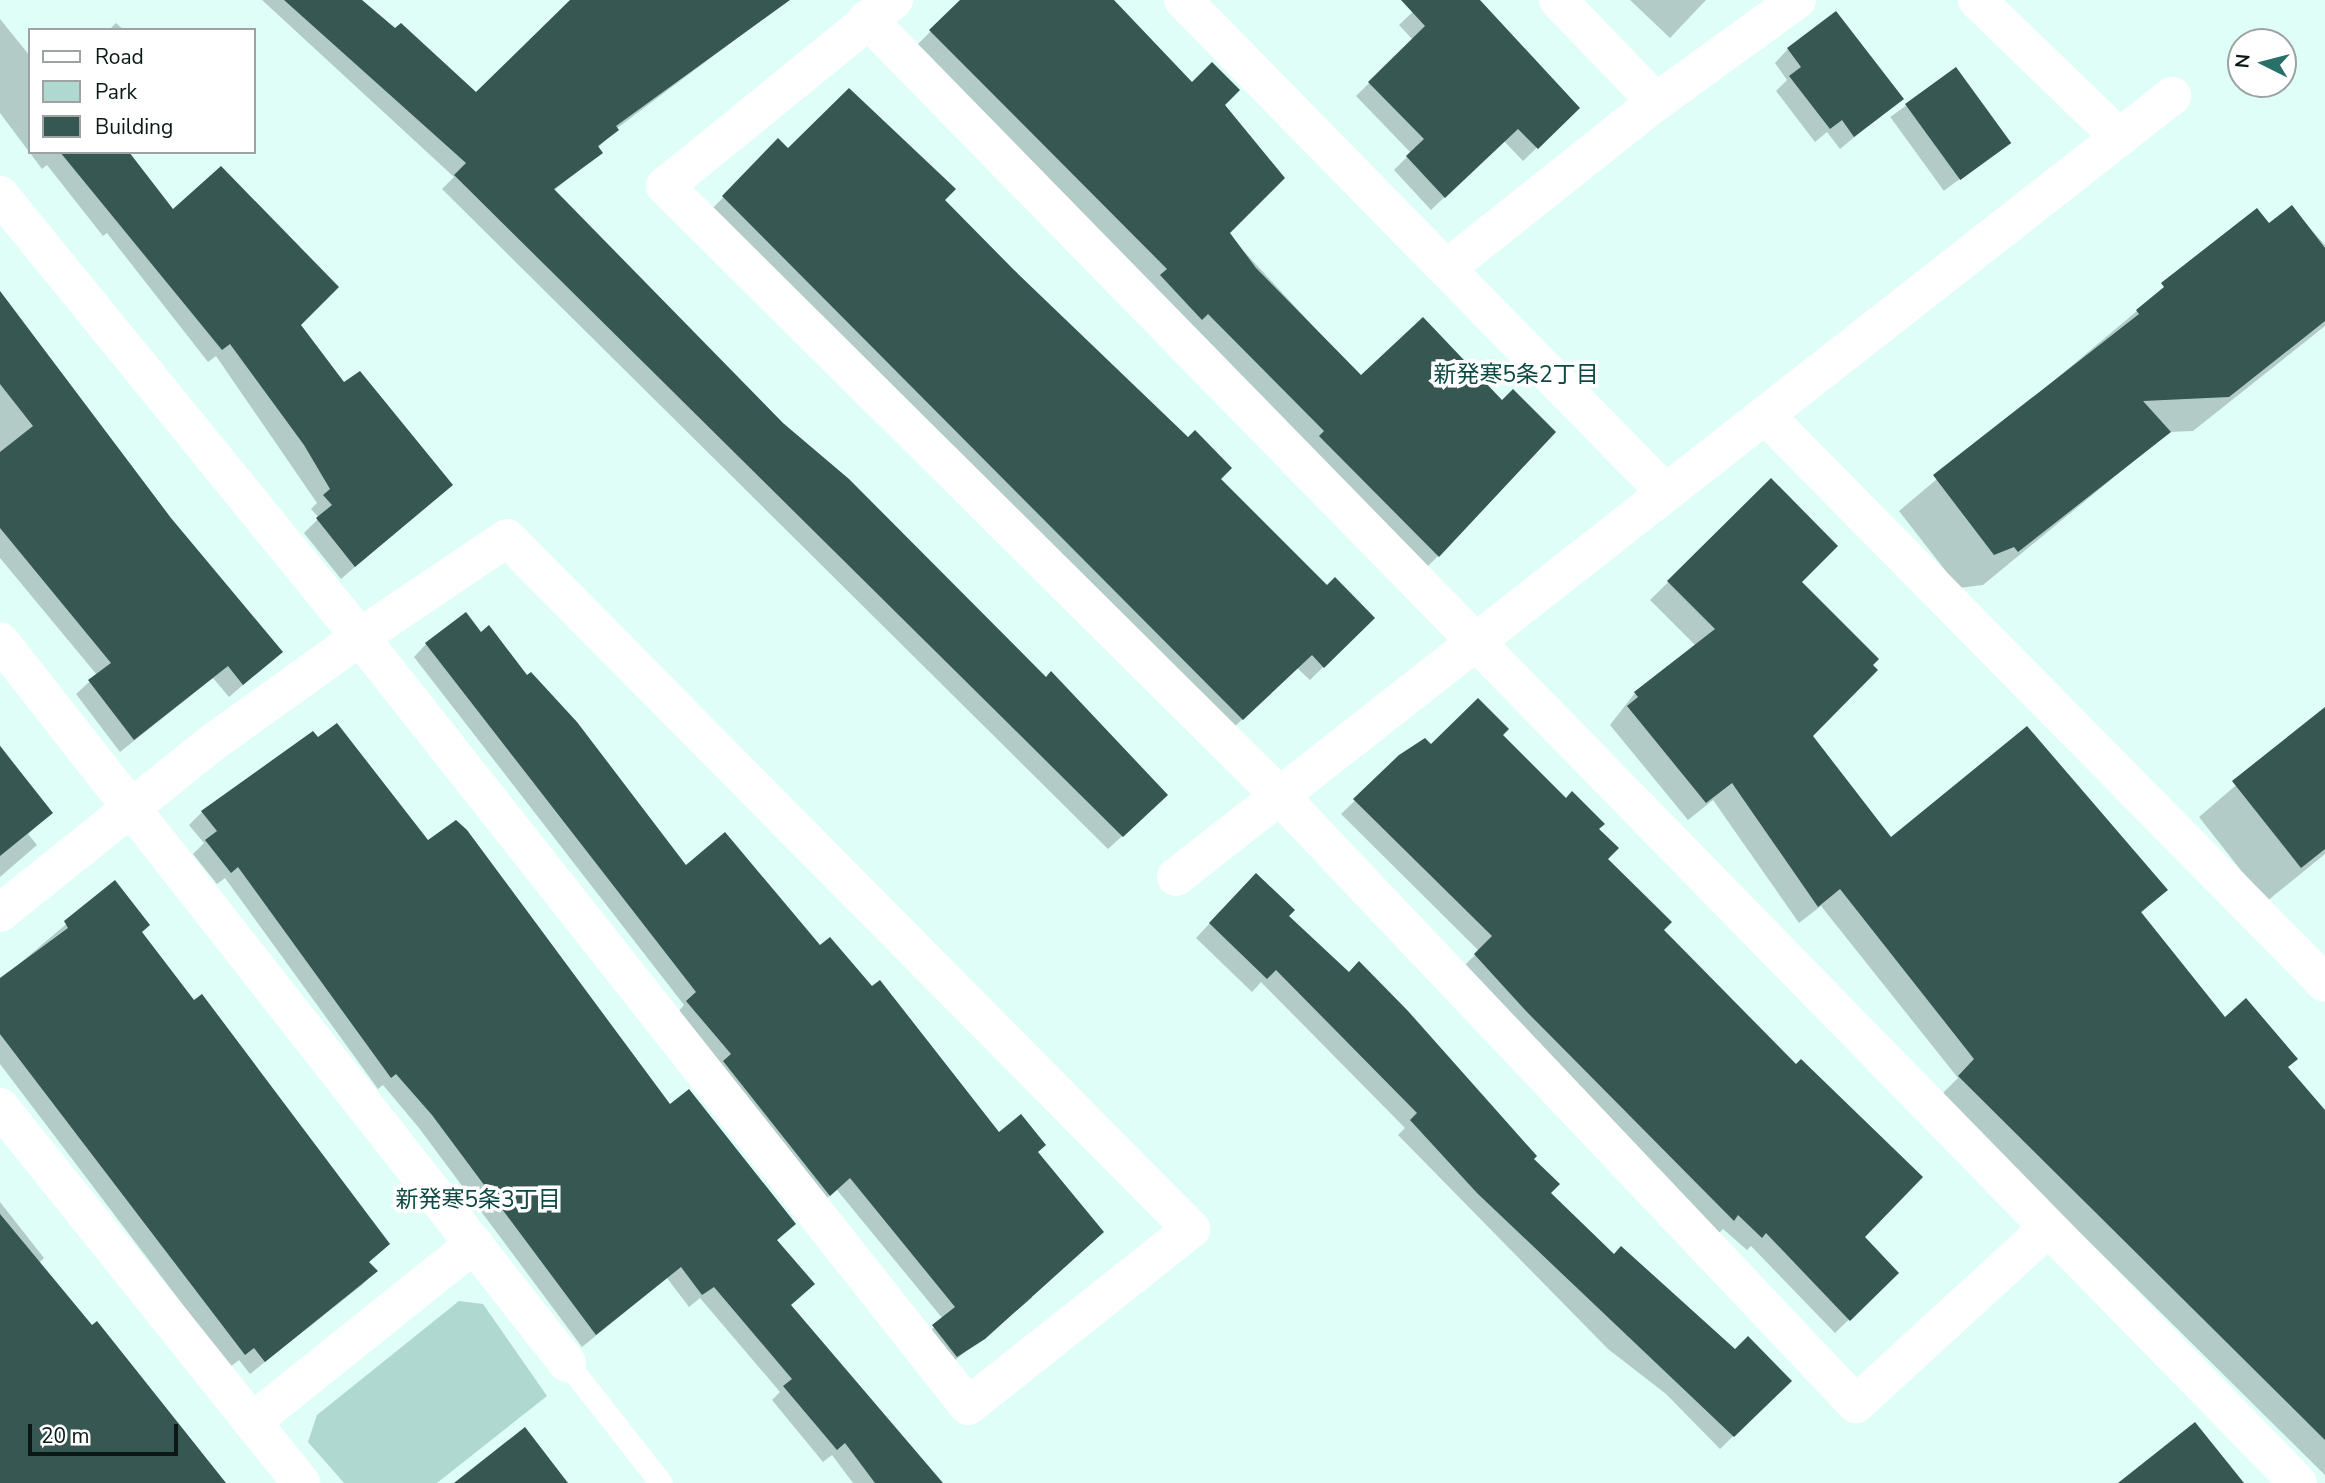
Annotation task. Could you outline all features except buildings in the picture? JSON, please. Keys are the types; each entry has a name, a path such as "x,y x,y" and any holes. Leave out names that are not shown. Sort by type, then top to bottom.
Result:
{"street":[{"path":"1183,0 1663,490"},
{"path":"1558,0 1656,102"},
{"path":"1447,268 1656,102 1797,0"},
{"path":"1977,0 2119,138"},
{"path":"2047,1229 1856,1404 1279,795 665,186 881,10 1475,639 2047,1229 2298,1483"},
{"path":"1176,877 1663,490 1766,416 2172,96"},
{"path":"0,195 360,637 968,1406 1191,1229 508,538 360,637 131,808 0,913"},
{"path":"1766,416 2325,983"},
{"path":"0,641 567,1363"},
{"path":"0,1107 300,1483"},
{"path":"252,1422 474,1244"}],"lane":[{"path":"567,1363 661,1483"}],"green space":[{"path":"459,1301 483,1304 547,1396 437,1483 344,1483 308,1442 317,1415"}],"district":[{"name":"新発寒5条2丁目","path":"1516,375"},
{"name":"新発寒5条3丁目","path":"478,1200"}]}
